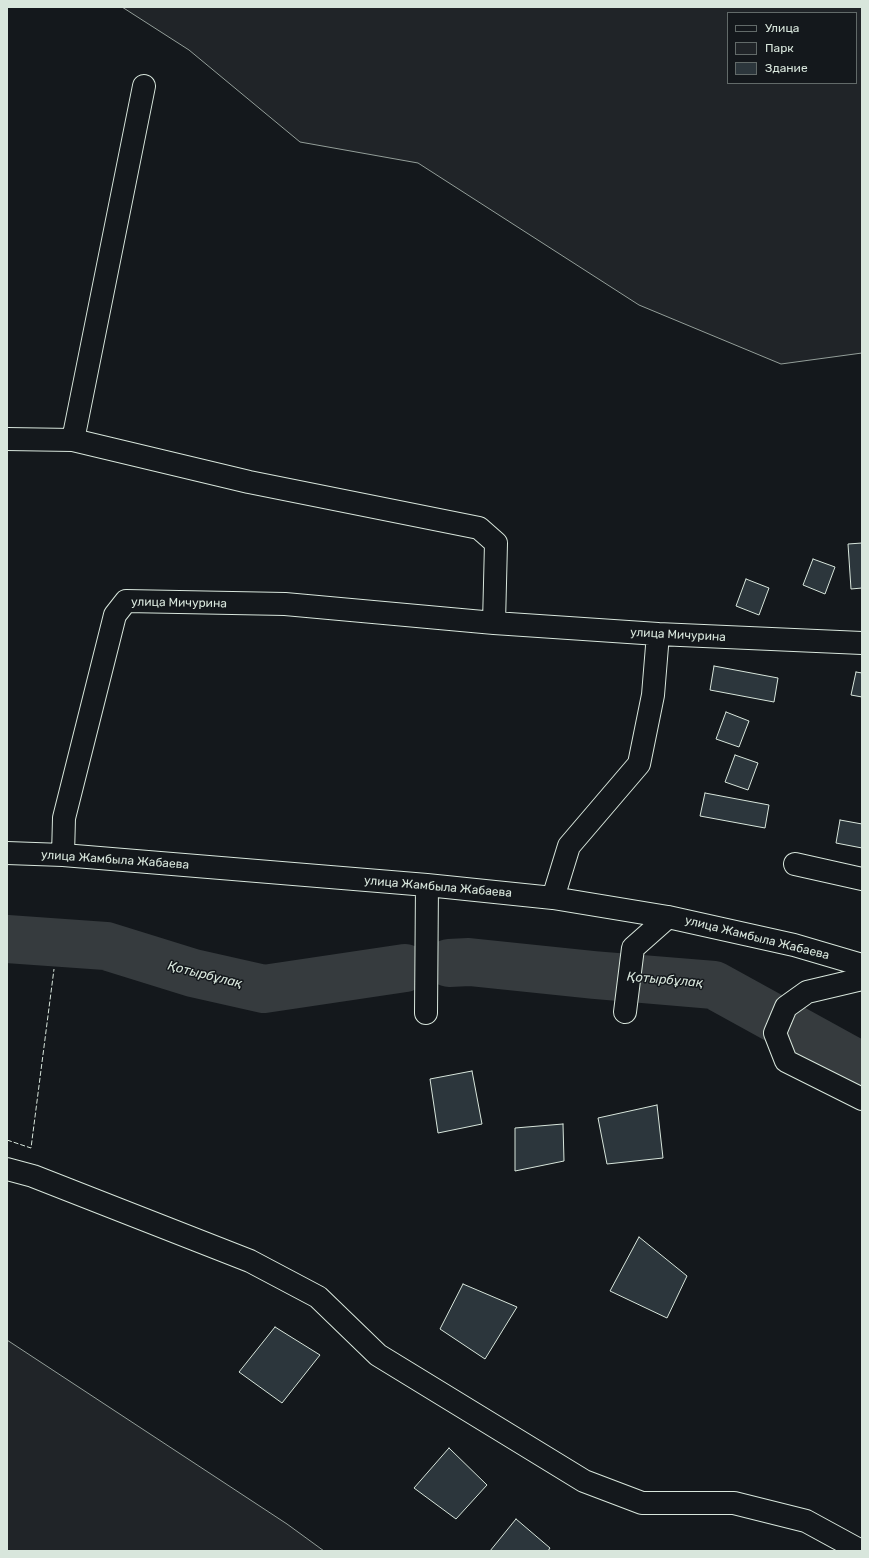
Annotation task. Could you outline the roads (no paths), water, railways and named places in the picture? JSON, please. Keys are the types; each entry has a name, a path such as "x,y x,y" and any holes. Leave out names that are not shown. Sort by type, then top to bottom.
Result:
{"street":[{"path":"72,440 144,86"},
{"path":"7,439 72,440 249,482 479,528 496,543 494,623"},
{"name":"улица Мичурина","path":"63,855 64,818 116,615 126,601 285,604 494,623 658,634 862,643"},
{"path":"553,898 569,846 639,764 653,695 658,634"},
{"name":"улица Жамбыла Жабаева","path":"7,853 63,855 427,885 553,898 668,916 794,945 862,965"},
{"path":"795,864 862,878"},
{"path":"426,1013 427,885"},
{"path":"625,1012 633,948 668,916"},
{"path":"862,979 807,992 786,1007 775,1033 786,1062 862,1099"},
{"path":"7,1169 33,1176 250,1261 318,1297 378,1356 584,1481 642,1503 734,1503 799,1519 806,1521 861,1551"}],"waterway":[{"name":"Қотырбұлақ","path":"7,939 106,946 193,973 264,989 405,968"},
{"name":"Қотырбұлақ","path":"449,963 469,962 594,975 714,985 852,1061 862,1063"}]}
